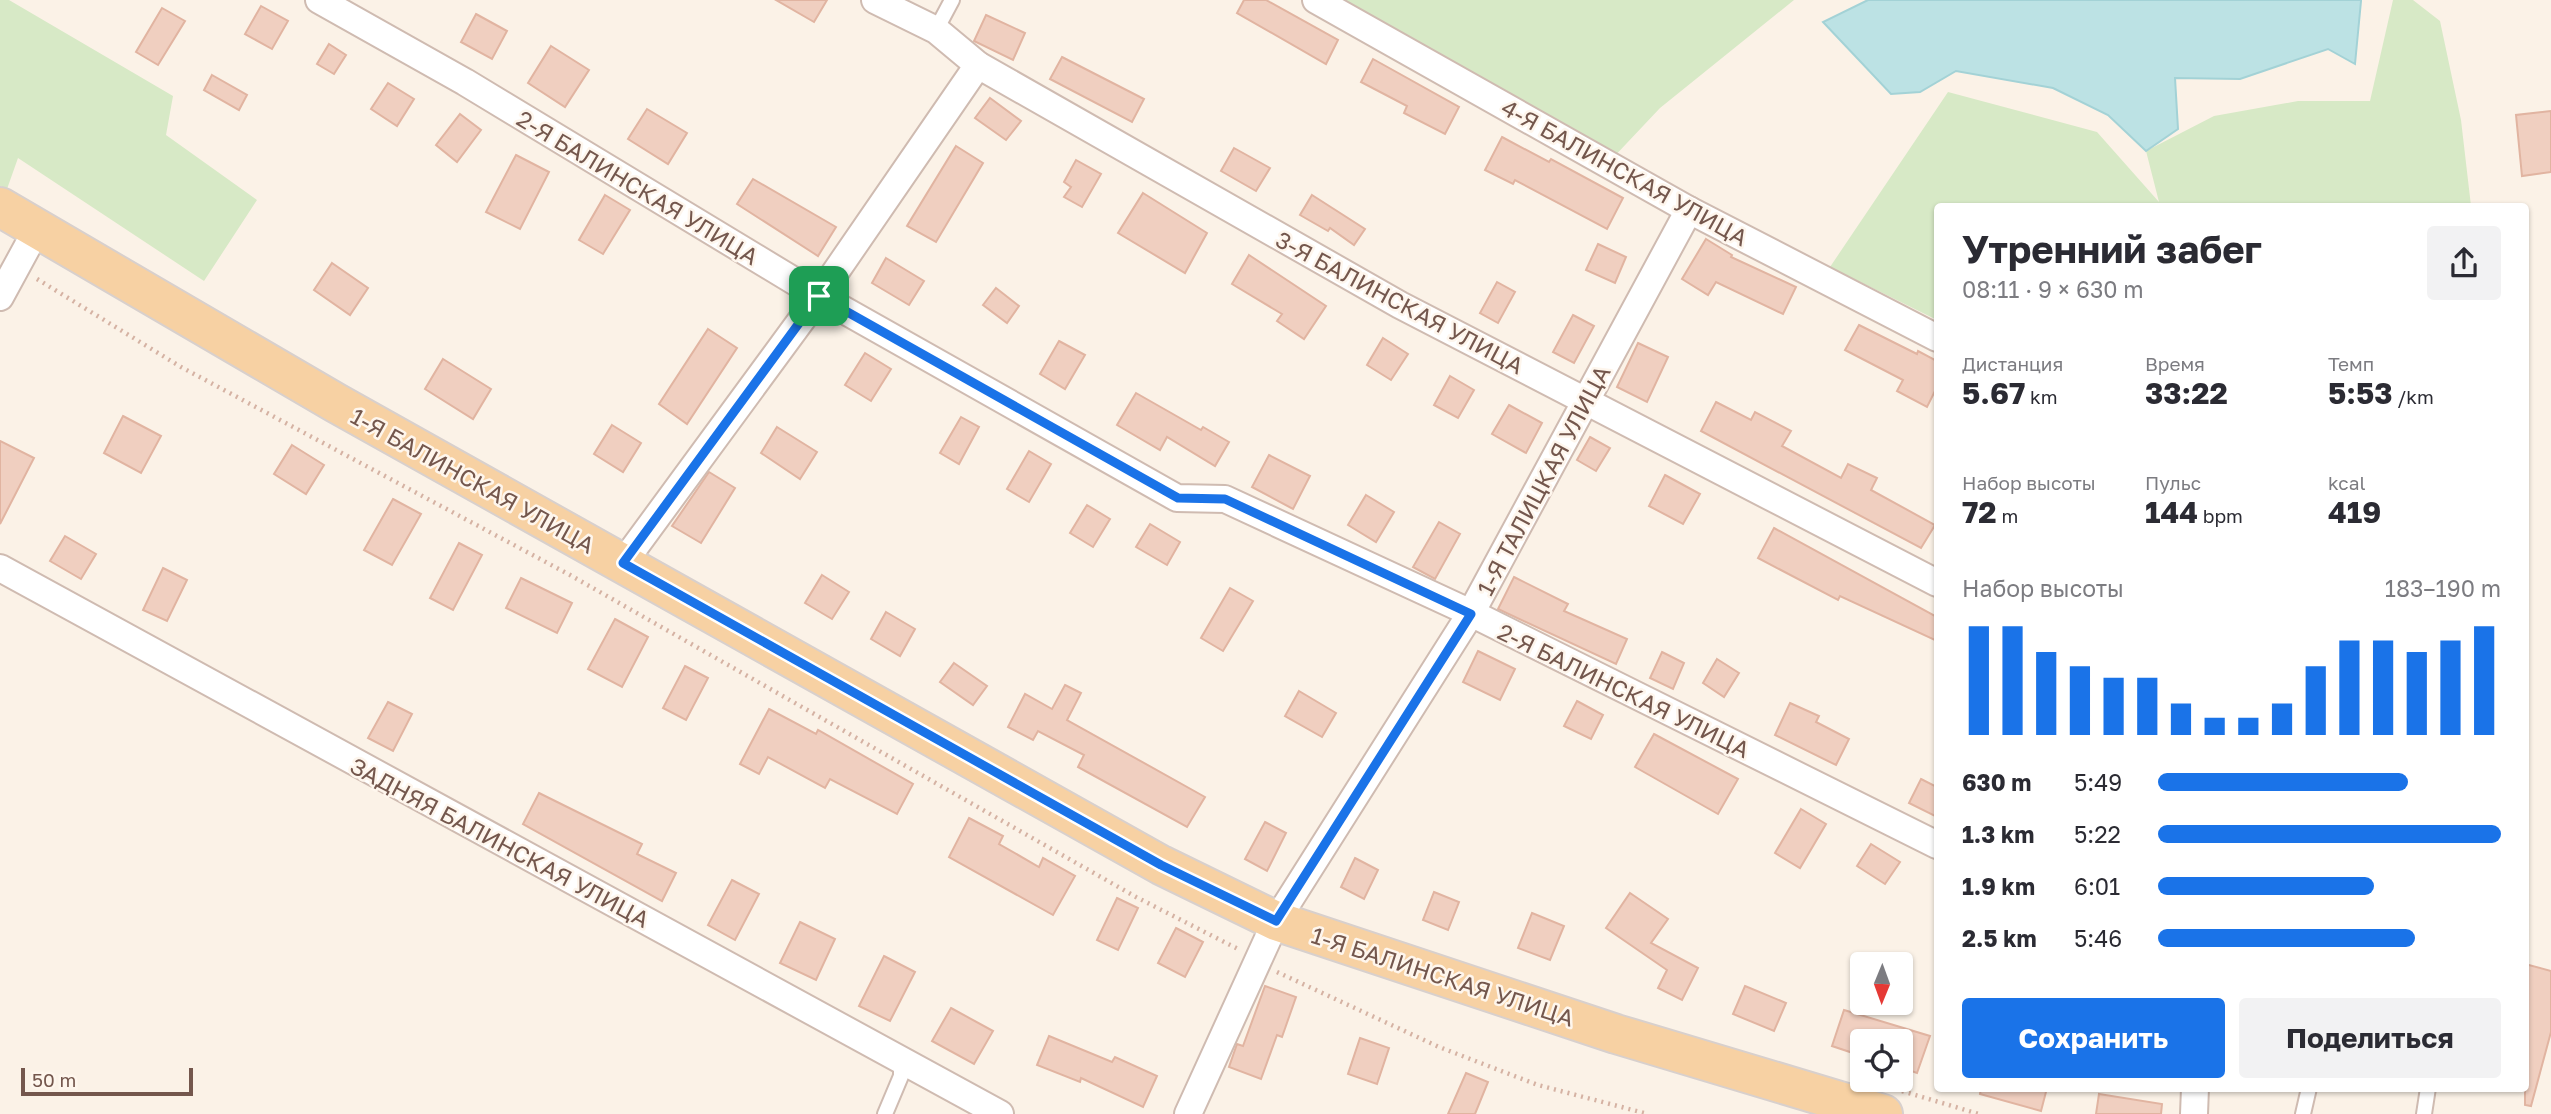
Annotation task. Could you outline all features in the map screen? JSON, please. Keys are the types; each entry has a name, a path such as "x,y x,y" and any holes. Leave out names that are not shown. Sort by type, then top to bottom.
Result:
{"main road":[{"name":"1-Я БАЛИНСКАЯ УЛИЦА","path":"0,206 336,403 1161,865 1276,921 1616,1034 1886,1101"}],"street":[{"name":"2-Я БАЛИНСКАЯ УЛИЦА","path":"319,0 465,82 819,296 1178,498 1225,499 1471,614 1934,844"},
{"name":"3-Я БАЛИНСКАЯ УЛИЦА","path":"875,0 936,30 978,65 1400,305 1934,581"},
{"name":"4-Я БАЛИНСКАЯ УЛИЦА","path":"1317,0 1689,210 1934,336"},
{"path":"623,563 819,296 978,65"},
{"name":"1-Я ТАЛИЦКАЯ УЛИЦА","path":"1188,1114 1276,921 1471,614 1689,210"},
{"path":"0,297 37,229"},
{"name":"ЗАДНЯЯ БАЛИНСКАЯ УЛИЦА","path":"0,568 1000,1114"},
{"path":"2194,1114 2195,1092"}],"lane":[{"path":"936,30 953,0"},
{"path":"885,1114 901,1076 901,1058"},
{"path":"2303,1114 2308,1092"},
{"path":"2424,1114 2427,1092"}],"path":[{"path":"51,288 181,367 580,582 1136,897 1287,978 1439,1048 1538,1084 1648,1114"},
{"path":"1886,1101 1979,1114"}],"green space":[{"path":"0,0 9,0 173,96 166,135 257,200 204,281 18,158 7,189 0,186"},
{"path":"1338,0 1794,0 1660,108 1610,161"},
{"path":"2393,0 2413,0 2440,21 2461,120 2471,203 1934,203 1934,319 1830,267 1948,92 2097,132 2159,202 2146,151 2214,116 2298,101 2370,101"}],"water":[{"path":"1868,0 2361,1 2355,64 2328,49 2240,79 2175,78 2178,129 2146,151 2108,115 2053,88 1956,71 1920,92 1891,94 1823,22"}],"building":[{"path":"776,0 827,0 814,22"},
{"path":"1244,0 1266,0 1338,40 1326,64 1237,13"},
{"path":"261,6 288,21 272,49 245,34"},
{"path":"162,8 185,21 158,65 136,52"},
{"path":"476,14 507,31 492,59 461,42"},
{"path":"986,15 1025,33 1013,60 974,41"},
{"path":"329,44 346,55 334,74 317,64"},
{"path":"551,46 589,70 565,107 528,83"},
{"path":"1062,57 1144,99 1132,122 1050,79"},
{"path":"1373,59 1459,107 1445,134 1404,113 1407,106 1361,82"},
{"path":"212,75 247,95 239,110 204,90"},
{"path":"388,83 414,99 397,126 371,109"},
{"path":"990,98 1021,121 1006,140 975,118"},
{"path":"647,109 687,133 668,164 628,139"},
{"path":"2551,111 2551,172 2522,176 2516,115"},
{"path":"460,114 481,130 457,162 436,145"},
{"path":"1502,137 1549,162 1551,159 1623,198 1607,229 1515,180 1513,184 1485,170"},
{"path":"956,146 983,163 936,242 907,226"},
{"path":"1234,148 1270,168 1256,191 1221,171"},
{"path":"516,155 549,172 520,229 486,212"},
{"path":"1076,160 1101,174 1082,207 1064,197 1071,187 1064,182"},
{"path":"753,179 836,227 818,256 737,204"},
{"path":"1143,193 1207,233 1185,273 1118,233"},
{"path":"605,195 630,210 603,254 579,240"},
{"path":"1312,195 1365,229 1354,245 1330,228 1328,231 1300,215"},
{"path":"1706,239 1732,255 1731,257 1796,287 1783,314 1716,282 1708,295 1682,279"},
{"path":"1598,244 1626,257 1615,283 1586,270"},
{"path":"1249,255 1326,306 1304,339 1277,321 1282,314 1232,284"},
{"path":"886,258 924,281 909,305 872,283"},
{"path":"332,263 368,288 350,315 314,290"},
{"path":"1497,282 1515,292 1498,323 1480,313"},
{"path":"996,288 1019,306 1007,323 983,305"},
{"path":"1573,315 1594,326 1574,363 1553,352"},
{"path":"1859,325 1917,354 1918,351 1934,359 1934,393 1927,407 1897,391 1903,380 1845,350"},
{"path":"708,329 737,348 687,424 659,404"},
{"path":"1383,338 1408,354 1391,380 1367,365"},
{"path":"1059,341 1085,355 1065,389 1040,374"},
{"path":"1638,343 1668,357 1647,402 1617,387"},
{"path":"865,353 891,369 871,401 845,385"},
{"path":"443,359 491,389 473,419 425,389"},
{"path":"1450,376 1474,390 1458,418 1434,405"},
{"path":"1136,393 1201,430 1203,427 1229,442 1215,466 1167,437 1160,450 1117,425"},
{"path":"1716,402 1751,420 1755,412 1791,431 1782,446 1841,478 1848,464 1877,478 1871,490 1934,527 1921,548 1701,431"},
{"path":"1509,405 1542,423 1526,453 1492,434"},
{"path":"123,416 161,436 141,473 104,453"},
{"path":"961,417 979,427 959,464 940,453"},
{"path":"612,425 641,443 623,472 594,454"},
{"path":"777,427 817,452 800,479 761,453"},
{"path":"1590,437 1610,448 1596,471 1577,460"},
{"path":"0,441 34,458 0,524"},
{"path":"292,445 324,465 306,494 274,474"},
{"path":"1029,451 1051,464 1029,502 1007,489"},
{"path":"1269,455 1310,476 1293,509 1252,487"},
{"path":"709,472 735,488 701,543 672,526"},
{"path":"1665,475 1700,494 1683,524 1649,506"},
{"path":"1366,495 1394,512 1376,542 1348,525"},
{"path":"393,499 421,514 392,565 364,550"},
{"path":"1087,505 1110,519 1093,547 1070,533"},
{"path":"1439,522 1460,534 1435,579 1413,567"},
{"path":"1150,524 1180,542 1167,565 1136,547"},
{"path":"1774,528 1934,615 1934,640 1840,596 1838,600 1758,558"},
{"path":"65,536 96,554 81,579 50,561"},
{"path":"459,543 482,555 453,610 430,598"},
{"path":"163,568 187,580 167,621 143,610"},
{"path":"822,575 849,592 832,619 805,603"},
{"path":"1514,577 1568,604 1564,611 1627,639 1616,664 1498,609"},
{"path":"521,578 572,603 557,633 506,608"},
{"path":"1230,588 1253,601 1223,651 1201,638"},
{"path":"886,612 915,629 900,656 871,639"},
{"path":"615,619 648,637 622,687 588,669"},
{"path":"1478,651 1515,669 1500,700 1463,682"},
{"path":"1662,652 1684,663 1673,689 1650,678"},
{"path":"1717,659 1739,673 1724,697 1703,683"},
{"path":"954,663 987,686 973,705 940,682"},
{"path":"685,666 708,678 686,720 663,708"},
{"path":"1065,685 1081,693 1067,720 1205,797 1187,827 1078,767 1084,755 1038,731 1033,740 1008,727 1025,694 1052,709"},
{"path":"1299,691 1336,713 1322,737 1285,716"},
{"path":"1577,701 1603,715 1591,739 1564,726"},
{"path":"388,702 412,714 393,751 368,738"},
{"path":"1790,703 1819,716 1816,722 1849,739 1836,765 1775,735"},
{"path":"769,709 816,734 818,730 913,784 897,814 830,779 825,788 768,757 759,774 740,764"},
{"path":"1654,734 1738,779 1718,814 1635,767"},
{"path":"1921,779 1934,786 1934,816 1909,803"},
{"path":"539,793 642,844 637,854 676,873 662,901 523,824"},
{"path":"1801,809 1826,824 1800,868 1775,853"},
{"path":"969,818 1003,836 999,844 1039,867 1043,858 1075,876 1053,915 949,857"},
{"path":"1265,822 1286,833 1267,871 1245,859"},
{"path":"1871,844 1900,862 1885,884 1857,866"},
{"path":"1355,858 1378,870 1364,899 1341,887"},
{"path":"732,880 759,894 735,940 708,925"},
{"path":"1434,892 1459,902 1448,930 1423,920"},
{"path":"1630,893 1668,919 1651,943 1698,968 1682,1000 1658,988 1667,970 1606,928"},
{"path":"1117,898 1138,908 1118,950 1097,940"},
{"path":"1532,913 1564,926 1550,960 1518,948"},
{"path":"800,922 835,939 816,980 780,963"},
{"path":"1176,928 1203,942 1185,977 1158,963"},
{"path":"884,956 915,972 890,1021 859,1006"},
{"path":"2529,965 2551,971 2551,1032 2531,1106 2525,1105 2525,1092 2529,1092"},
{"path":"1265,986 1296,997 1282,1037 1277,1035 1261,1079 1229,1067 1237,1044 1243,1046"},
{"path":"1745,986 1786,1003 1774,1031 1733,1014"},
{"path":"951,1008 993,1031 974,1064 932,1041"},
{"path":"1844,1010 1850,1012 1850,1015 1861,1015 1907,1029 1850,1029 1850,1052 1832,1046"},
{"path":"1913,1031 1930,1036 1917,1073 1913,1072"},
{"path":"1049,1036 1112,1062 1115,1057 1157,1076 1143,1107 1081,1078 1080,1082 1037,1065"},
{"path":"1360,1038 1389,1048 1377,1084 1348,1074"},
{"path":"1466,1073 1488,1082 1475,1114 1448,1114"},
{"path":"1980,1092 2046,1092 2041,1111"},
{"path":"2099,1094 2162,1104 2161,1114 2096,1114"}],"route":[{"path":"819,296 1178,498 1225,499 1471,614 1276,921 1161,865 623,563 819,296"}]}
